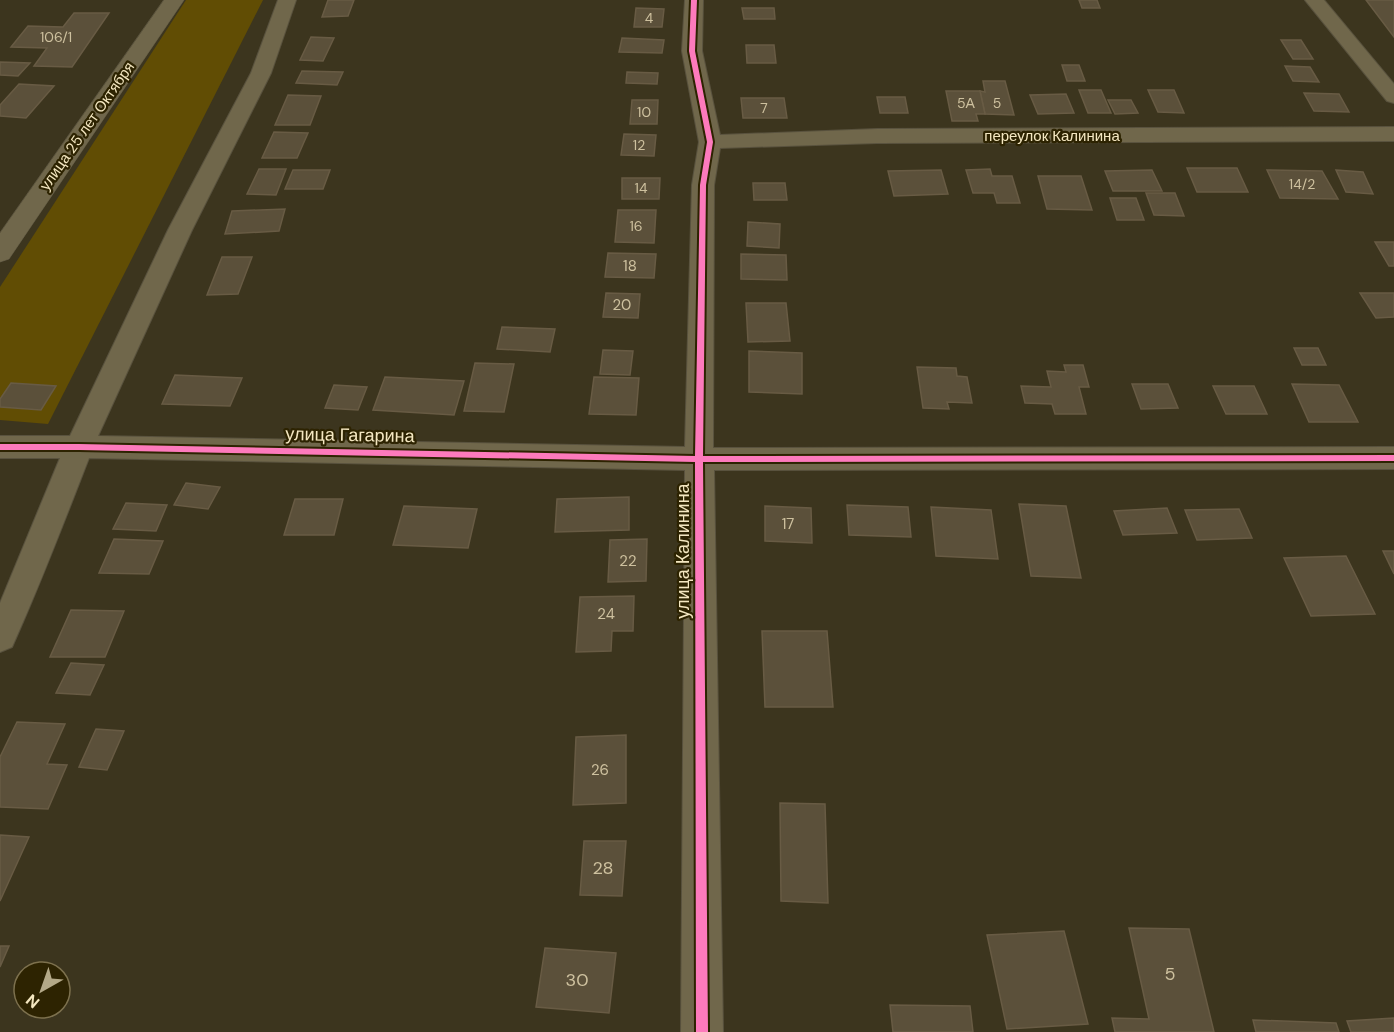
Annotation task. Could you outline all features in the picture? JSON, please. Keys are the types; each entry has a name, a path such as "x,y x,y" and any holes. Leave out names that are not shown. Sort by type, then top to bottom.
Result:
{"street":[{"name":"улица 25 лет Октября","path":"0,253 174,0"},
{"path":"0,637 24,586 79,447 180,230 261,74 287,0"},
{"name":"улица Калинина","path":"694,0 692,51 710,141 703,185 699,459 702,1032"},
{"path":"1314,0 1394,98"},
{"name":"переулок Калинина","path":"710,141 877,136 1394,134"},
{"name":"улица Гагарина","path":"0,447 699,459 1394,458"}],"shaded area":[{"path":"186,0 263,0 48,424 0,420 0,287"}],"building":[{"path":"328,0 354,0 348,16 322,17"},
{"path":"1079,0 1097,0 1100,8 1082,8"},
{"path":"1366,0 1394,0 1394,37"},
{"path":"636,8 664,9 662,27 634,27"},
{"path":"742,8 774,8 775,19 744,19"},
{"path":"74,13 109,13 72,67 34,66 47,48 11,47 28,26 63,27"},
{"path":"311,37 334,38 323,61 300,60"},
{"path":"622,38 664,40 662,53 619,52"},
{"path":"1281,40 1301,40 1313,59 1293,59"},
{"path":"746,45 774,45 776,63 747,63"},
{"path":"0,62 30,63 18,76 0,75"},
{"path":"1062,65 1079,65 1085,81 1067,81"},
{"path":"1285,66 1310,67 1319,82 1293,81"},
{"path":"302,71 343,72 337,85 296,83"},
{"path":"627,72 658,73 657,84 626,83"},
{"path":"983,81 1005,81 1014,115 985,114 980,91 985,92"},
{"path":"19,84 54,86 26,118 0,116 0,105"},
{"path":"1079,90 1101,90 1111,113 1088,113"},
{"path":"1148,90 1174,90 1184,113 1158,112"},
{"path":"946,91 980,91 985,114 976,114 978,121 952,121"},
{"path":"1304,93 1339,94 1349,112 1314,111"},
{"path":"1066,94 1074,113 1038,114 1030,95"},
{"path":"288,95 321,96 310,125 275,125"},
{"path":"877,97 905,97 908,113 880,113"},
{"path":"741,98 784,98 787,118 743,118"},
{"path":"632,100 658,100 657,124 630,124"},
{"path":"1108,100 1131,100 1138,113 1115,114"},
{"path":"274,132 308,133 297,158 262,158"},
{"path":"624,134 656,135 654,156 621,155"},
{"path":"1187,168 1237,168 1248,192 1197,192"},
{"path":"259,169 286,169 276,195 247,194"},
{"path":"990,169 992,176 1012,176 1020,203 997,203 994,193 973,193 966,170"},
{"path":"293,170 330,170 323,189 285,189"},
{"path":"941,170 948,194 894,196 888,171"},
{"path":"1152,170 1162,191 1113,191 1105,171"},
{"path":"1267,170 1322,171 1338,199 1280,198"},
{"path":"1336,170 1363,172 1373,194 1346,192"},
{"path":"1038,176 1081,176 1092,210 1047,209"},
{"path":"622,178 660,178 659,199 622,199"},
{"path":"753,183 785,183 787,200 754,200"},
{"path":"1146,193 1175,193 1184,216 1154,215"},
{"path":"1110,198 1136,198 1144,220 1117,220"},
{"path":"285,209 279,231 225,234 232,211"},
{"path":"618,210 656,210 654,243 615,242"},
{"path":"748,222 780,224 779,248 747,246"},
{"path":"1375,242 1394,242 1394,266 1389,266"},
{"path":"608,253 656,254 654,278 605,277"},
{"path":"741,254 786,255 787,280 741,279"},
{"path":"222,257 252,257 238,294 207,295"},
{"path":"606,293 640,294 638,318 603,317"},
{"path":"1360,293 1394,293 1394,317 1376,318"},
{"path":"746,303 786,303 790,341 748,342"},
{"path":"502,327 555,329 550,352 497,349"},
{"path":"1294,348 1318,348 1326,365 1302,365"},
{"path":"603,350 633,351 630,375 600,374"},
{"path":"749,351 802,353 802,394 749,392"},
{"path":"475,363 514,364 504,412 464,411"},
{"path":"1064,365 1083,365 1089,387 1079,387 1086,414 1055,414 1052,404 1025,403 1021,386 1051,387 1047,371 1066,372"},
{"path":"917,367 956,368 957,376 967,377 972,403 947,402 949,409 923,408"},
{"path":"175,375 242,378 230,406 162,404"},
{"path":"385,377 464,381 454,415 373,410"},
{"path":"594,377 639,378 636,415 589,414"},
{"path":"11,383 56,386 41,410 0,407 0,399"},
{"path":"1132,384 1168,384 1178,408 1141,409"},
{"path":"1292,384 1339,385 1358,422 1309,422"},
{"path":"334,385 367,387 358,410 325,408"},
{"path":"1213,386 1254,386 1267,414 1226,414"},
{"path":"186,483 220,487 208,509 174,505"},
{"path":"629,497 629,530 555,532 557,499"},
{"path":"295,499 343,499 334,535 284,535"},
{"path":"126,503 167,505 156,531 113,529"},
{"path":"1019,504 1066,506 1081,578 1031,576"},
{"path":"847,505 908,507 911,537 849,535"},
{"path":"404,506 477,509 468,548 393,545"},
{"path":"765,506 811,508 812,543 765,541"},
{"path":"931,507 991,510 998,559 936,556"},
{"path":"1167,508 1177,533 1123,535 1114,511"},
{"path":"1239,509 1252,538 1197,540 1185,510"},
{"path":"114,539 163,541 149,574 99,573"},
{"path":"647,539 646,581 608,582 610,540"},
{"path":"1383,551 1394,551 1394,574"},
{"path":"1346,556 1375,614 1311,616 1284,558"},
{"path":"634,596 633,631 612,631 611,651 576,652 580,597"},
{"path":"71,610 124,611 105,657 50,657"},
{"path":"762,631 827,631 833,707 765,707"},
{"path":"71,663 104,665 90,695 56,693"},
{"path":"17,722 65,724 47,764 67,765 48,809 0,807 0,757"},
{"path":"96,729 124,731 107,770 79,767"},
{"path":"626,735 626,803 573,805 576,737"},
{"path":"780,803 825,804 828,903 781,901"},
{"path":"0,835 29,837 0,901"},
{"path":"584,841 626,841 622,896 580,895"},
{"path":"1129,928 1189,929 1214,1032 1115,1032 1112,1018 1149,1019"},
{"path":"1064,931 1088,1024 1007,1029 987,935"},
{"path":"0,946 9,946 0,967"},
{"path":"545,948 616,953 609,1013 536,1007"},
{"path":"890,1005 970,1006 973,1032 893,1032"},
{"path":"1394,1018 1394,1032 1351,1032 1347,1021"},
{"path":"1253,1020 1336,1023 1339,1032 1256,1032"}],"cycle path":[{"path":"694,0 692,51 710,142 703,185 699,459 702,1032"},
{"path":"0,447 699,459 1394,458"}]}
